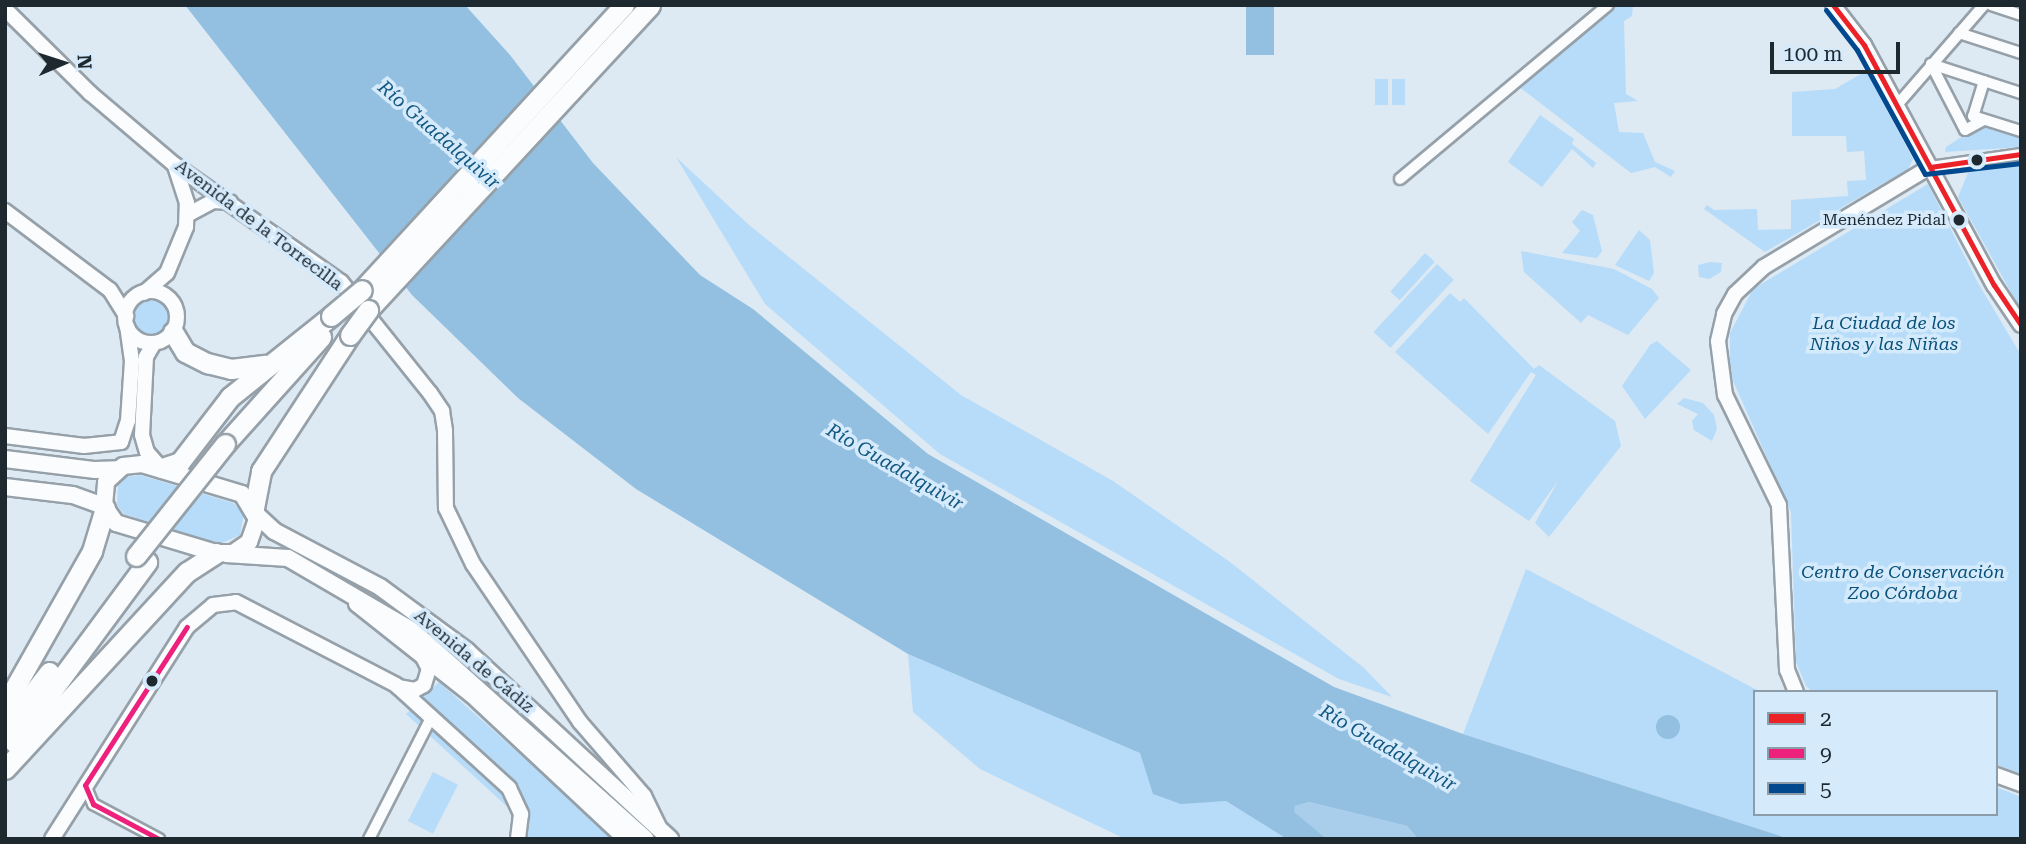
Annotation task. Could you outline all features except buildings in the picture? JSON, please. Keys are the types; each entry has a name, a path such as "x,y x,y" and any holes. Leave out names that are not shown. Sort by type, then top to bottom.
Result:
{"highway":[{"path":"255,511 261,471 362,290 624,5"},
{"path":"161,468 184,458 213,416 266,365 368,310 650,5"},
{"path":"5,729 231,447 341,325"},
{"path":"173,332 185,352 207,363 231,369 266,365"},
{"path":"5,705 92,551 105,507"},
{"path":"5,769 187,572 221,554"},
{"path":"5,755 141,559"}],"main road":[{"path":"5,459 95,470 121,467"},
{"name":"Avenida de Cádiz","path":"121,467 161,468 237,491 274,531 380,587 467,651 666,835"},
{"path":"5,487 73,495 105,507 106,482 121,467"},
{"name":"Avenida de Cádiz","path":"105,507 126,528 221,554 288,558 351,591 429,643 646,839"},
{"path":"221,554 249,542 255,511"}],"street":[{"path":"1400,179 1608,5"},
{"path":"1833,5 1864,44 1930,167 2021,325"},
{"path":"1896,105 1984,5"},
{"path":"1991,5 2021,15"},
{"name":"Avenida de la Torrecilla","path":"5,9 90,93 175,165 341,282 430,393 442,411 445,431 448,515 478,574 591,735 644,796 666,835"},
{"path":"1959,33 2021,52"},
{"path":"1931,64 2021,93"},
{"path":"1931,64 1965,131 1984,120"},
{"path":"1984,81 1973,116 2021,131"},
{"path":"1795,690 1787,670 1779,509 1725,395 1718,341 1724,314 1735,294 1764,267 1930,167 2021,154"},
{"path":"147,342 173,332 176,311 169,299 167,273 187,215 185,189 175,165"},
{"path":"187,215 213,201 230,202"},
{"path":"5,211 110,290 127,321 147,342 142,425 135,450 121,467"},
{"path":"5,436 36,442 106,447 123,439 132,361 127,321 141,294 167,273"},
{"path":"110,290 169,299"},
{"path":"142,425 147,452 161,468"},
{"path":"5,444 36,442"},
{"name":"Avenida de Cádiz","path":"288,558 455,682 625,839"},
{"path":"52,839 166,654 187,627 213,605 245,605 418,696 433,722 509,788 519,803 518,839"},
{"path":"418,652 429,669 418,696"},
{"path":"418,696 440,681 455,682"},
{"path":"369,839 433,722"},
{"path":"1998,776 2021,784"},
{"path":"85,785 93,804 159,839"},
{"name":"Avenida de Cádiz","path":"571,789 620,815"}],"green space":[{"path":"1616,5 1633,5 1632,16 1624,21 1626,94 1638,101 1614,103 1619,132 1643,133 1655,162 1675,171 1671,177 1655,167 1631,173 1518,86"},
{"path":"1866,71 1913,159 1908,169 1765,252 1704,209 1707,205 1714,210 1757,209 1758,230 1791,229 1791,200 1848,196 1847,181 1866,180 1864,151 1847,152 1846,136 1792,136 1792,92 1835,89"},
{"path":"1375,79 1388,79 1388,105 1375,105"},
{"path":"1392,79 1405,79 1405,105 1392,105"},
{"path":"1540,115 1574,139 1572,144 1596,163 1593,168 1572,149 1542,187 1508,162"},
{"path":"1983,123 2021,134 2021,147 1945,152 1946,147"},
{"path":"676,157 749,225 961,395 1113,481 1230,562 1364,668 1392,697 1339,679 940,454 765,304"},
{"path":"2021,162 2021,310 1958,197 1970,168"},
{"path":"1928,184 1978,283 2021,355 2021,774 1998,766 1998,690 1811,690 1806,686 1796,662 1791,512 1730,374 1730,333 1753,289"},
{"path":"1582,210 1593,215 1602,251 1597,258 1562,253 1580,231 1572,222"},
{"path":"1639,230 1650,240 1654,273 1649,281 1615,265"},
{"path":"1521,251 1614,269 1652,289 1659,298 1628,335 1588,315 1581,323 1524,272"},
{"path":"1425,253 1435,262 1400,300 1390,292"},
{"path":"1722,263 1721,272 1709,279 1699,277 1698,265"},
{"path":"1437,264 1454,280 1390,348 1374,332"},
{"path":"1450,293 1460,302 1464,298 1534,369 1539,365 1615,421 1621,446 1549,537 1535,523 1558,481 1529,521 1470,481 1536,375 1531,372 1488,434 1395,352"},
{"path":"151,299 164,304 169,317 164,330 151,335 138,330 133,317 138,304"},
{"path":"1657,341 1691,370 1645,419 1622,386 1650,345"},
{"path":"1684,398 1703,403 1714,415 1717,429 1712,441 1694,430 1692,421 1698,414 1677,404"},
{"path":"140,475 233,503 244,513 240,535 222,543 210,541 124,514 117,505 118,485 126,477"},
{"path":"288,544 361,582 453,647 662,839 653,839 418,627 335,574 285,551"},
{"path":"1526,569 1757,690 1753,690 1753,816 1998,816 1998,788 2021,797 2021,839 1790,839 1463,734"},
{"path":"908,654 1141,753 1181,803 1226,801 1287,839 1125,839 980,769 913,712"},
{"path":"439,682 615,839 513,839 513,812 406,714"},
{"path":"433,772 458,785 433,834 408,821"}],"shaded area":[{"path":"1309,802 1407,826 1418,839 1327,839 1293,812 1294,806"}],"water":[{"name":"Río Guadalquivir","path":"185,5 465,5 510,55 593,163 700,275 753,309 928,454 1334,687 1463,734 1790,839 1418,839 1407,826 1309,802 1295,806 1294,812 1327,839 1287,839 1226,801 1181,804 1153,794 1140,753 908,654 636,489 518,398 412,295"},
{"path":"1246,5 1274,5 1274,55 1246,55"},
{"path":"1668,715 1677,718 1680,727 1677,736 1668,739 1659,736 1656,727 1659,718"}],"transit line":[{"name":"2","path":"1833,5 1864,45 1994,285 2021,325"},
{"name":"5","path":"1826,10 1857,50 1925,174 2021,163"},
{"name":"2","path":"1930,167 2021,154"},
{"name":"9","path":"85,785 187,627"},
{"name":"9","path":"85,785 93,804 159,839"}],"place":[{"name":"Menéndez Pidal","path":"1959,220"}],"park label":[{"name":"La Ciudad de los Niños y las Niñas","path":"1884,334"},
{"name":"Centro de Conservación Zoo Córdoba","path":"1903,583"}]}
